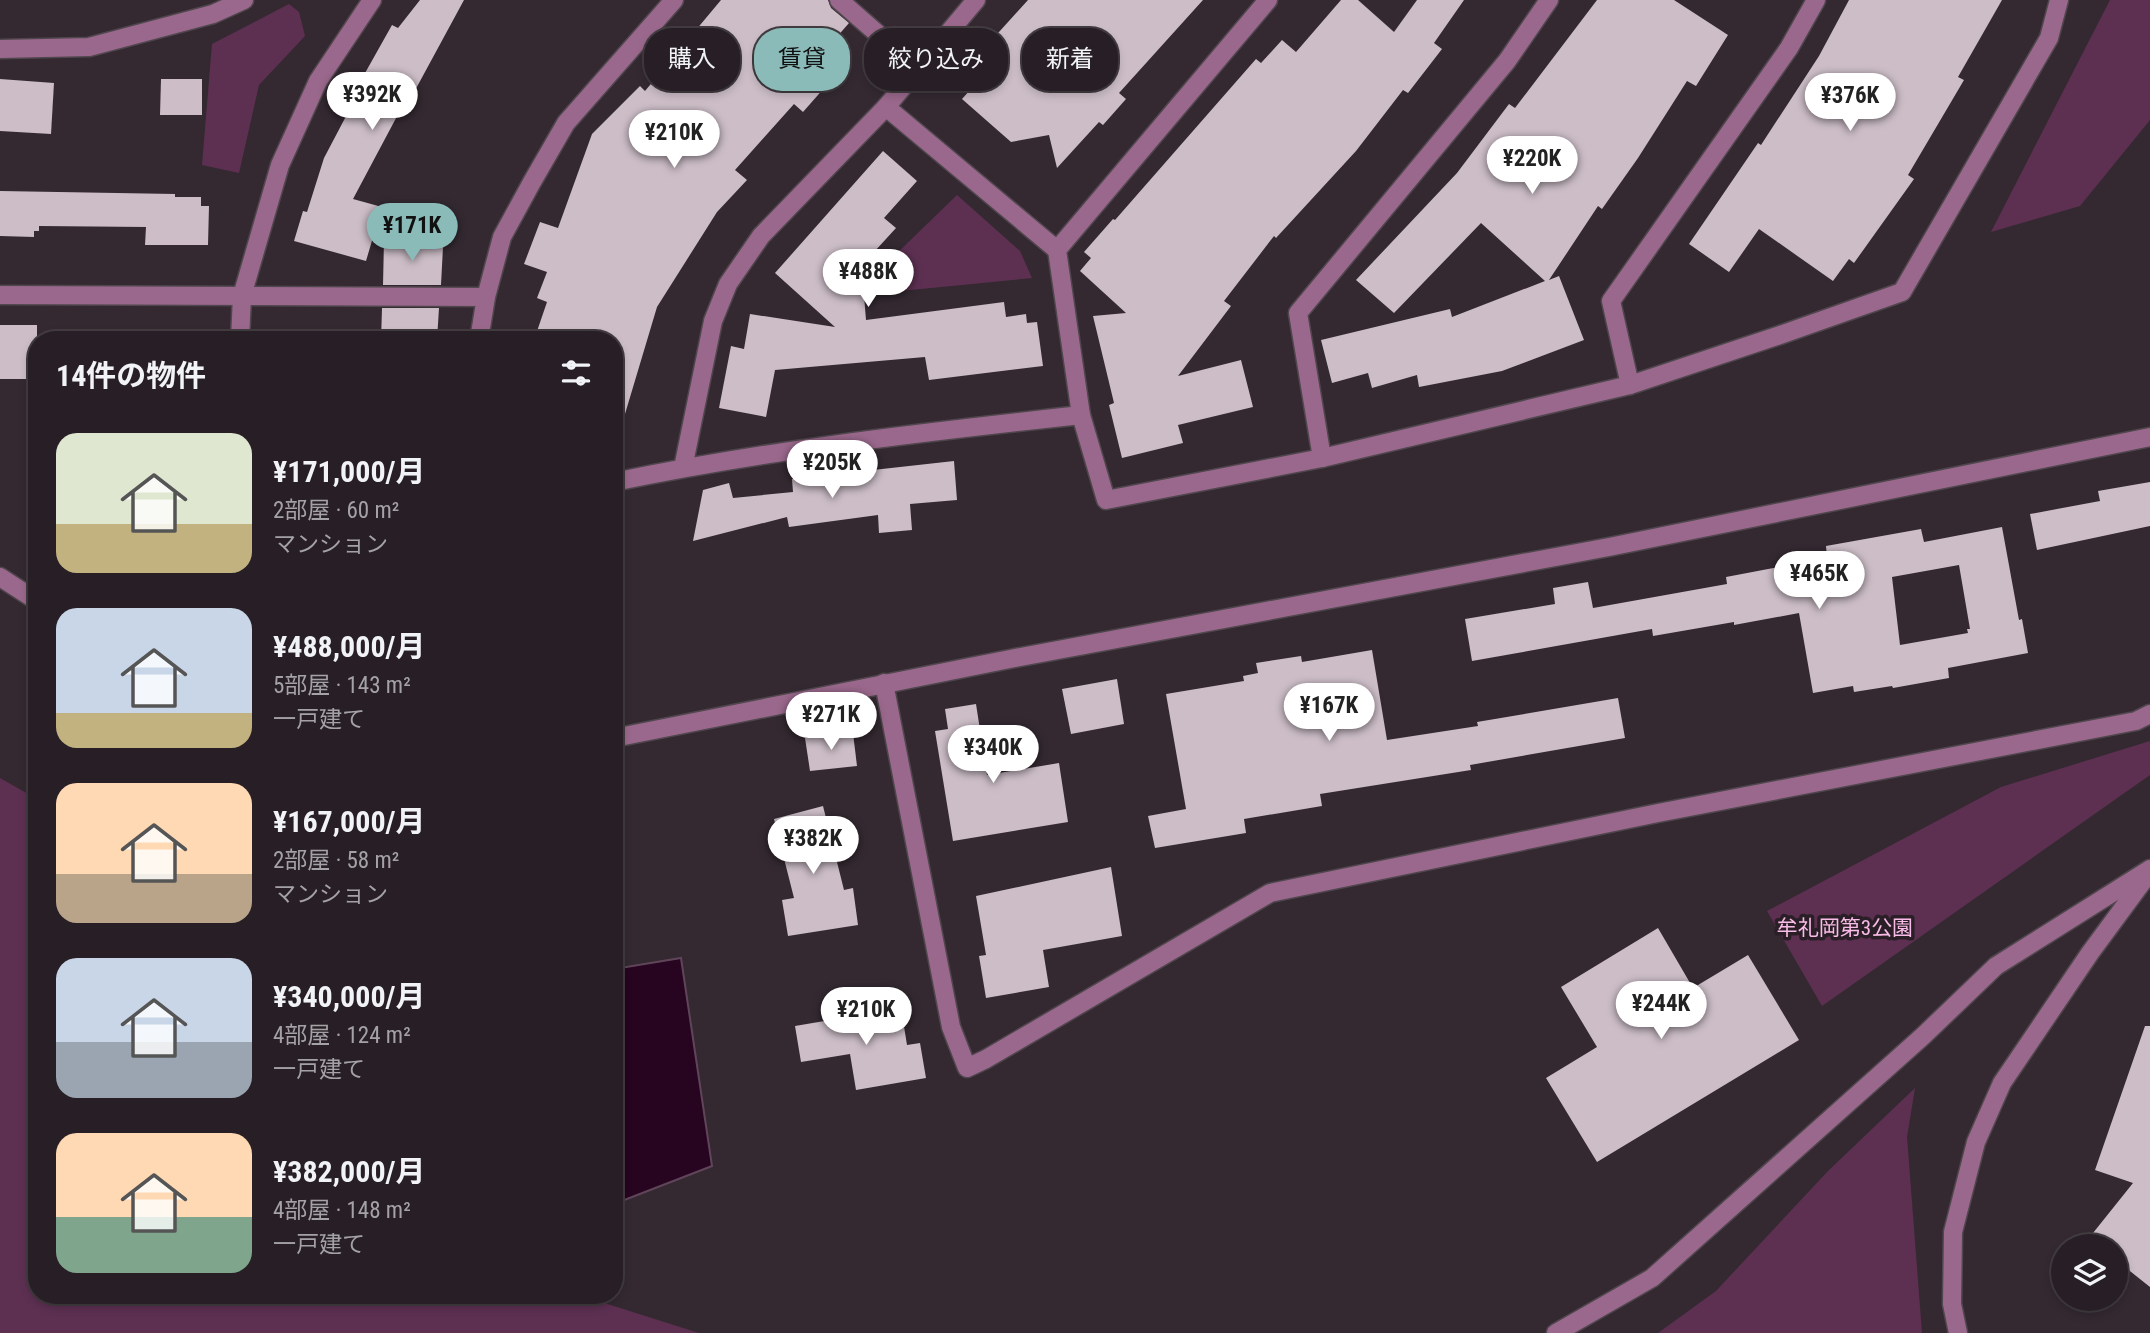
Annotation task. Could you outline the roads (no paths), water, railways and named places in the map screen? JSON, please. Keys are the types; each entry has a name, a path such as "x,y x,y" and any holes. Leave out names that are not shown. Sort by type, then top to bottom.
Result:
{"street":[{"path":"0,49 89,47 213,14 244,0"},
{"path":"240,331 242,296 280,165 318,81 372,0"},
{"path":"480,331 486,297 502,237 566,123 674,0"},
{"path":"839,0 871,28"},
{"path":"953,28 976,0"},
{"path":"1057,250 1268,0"},
{"path":"1322,458 1298,313 1507,61 1549,0"},
{"path":"1630,385 1611,301 1789,48 1816,0"},
{"path":"886,107 1057,250 1081,415 1106,500 1322,458 1630,385 1902,292 2049,38 2059,0"},
{"path":"683,468 713,321 728,284 761,236 900,91"},
{"path":"0,295 486,297"},
{"path":"623,480 683,468 1081,415"},
{"path":"623,736 884,683 1609,547 2150,437"},
{"path":"0,577 28,595"},
{"path":"884,683 951,1027 967,1068 1270,893 1644,816 2136,721 2150,714"},
{"path":"1556,1333 1652,1278 1923,1037 1996,966 2150,870"},
{"path":"1958,1333 1952,1304 1953,1232 1976,1142 2003,1083 2150,870"}],"park label":[{"name":"牟礼岡第3公園","path":"1845,928"}]}
